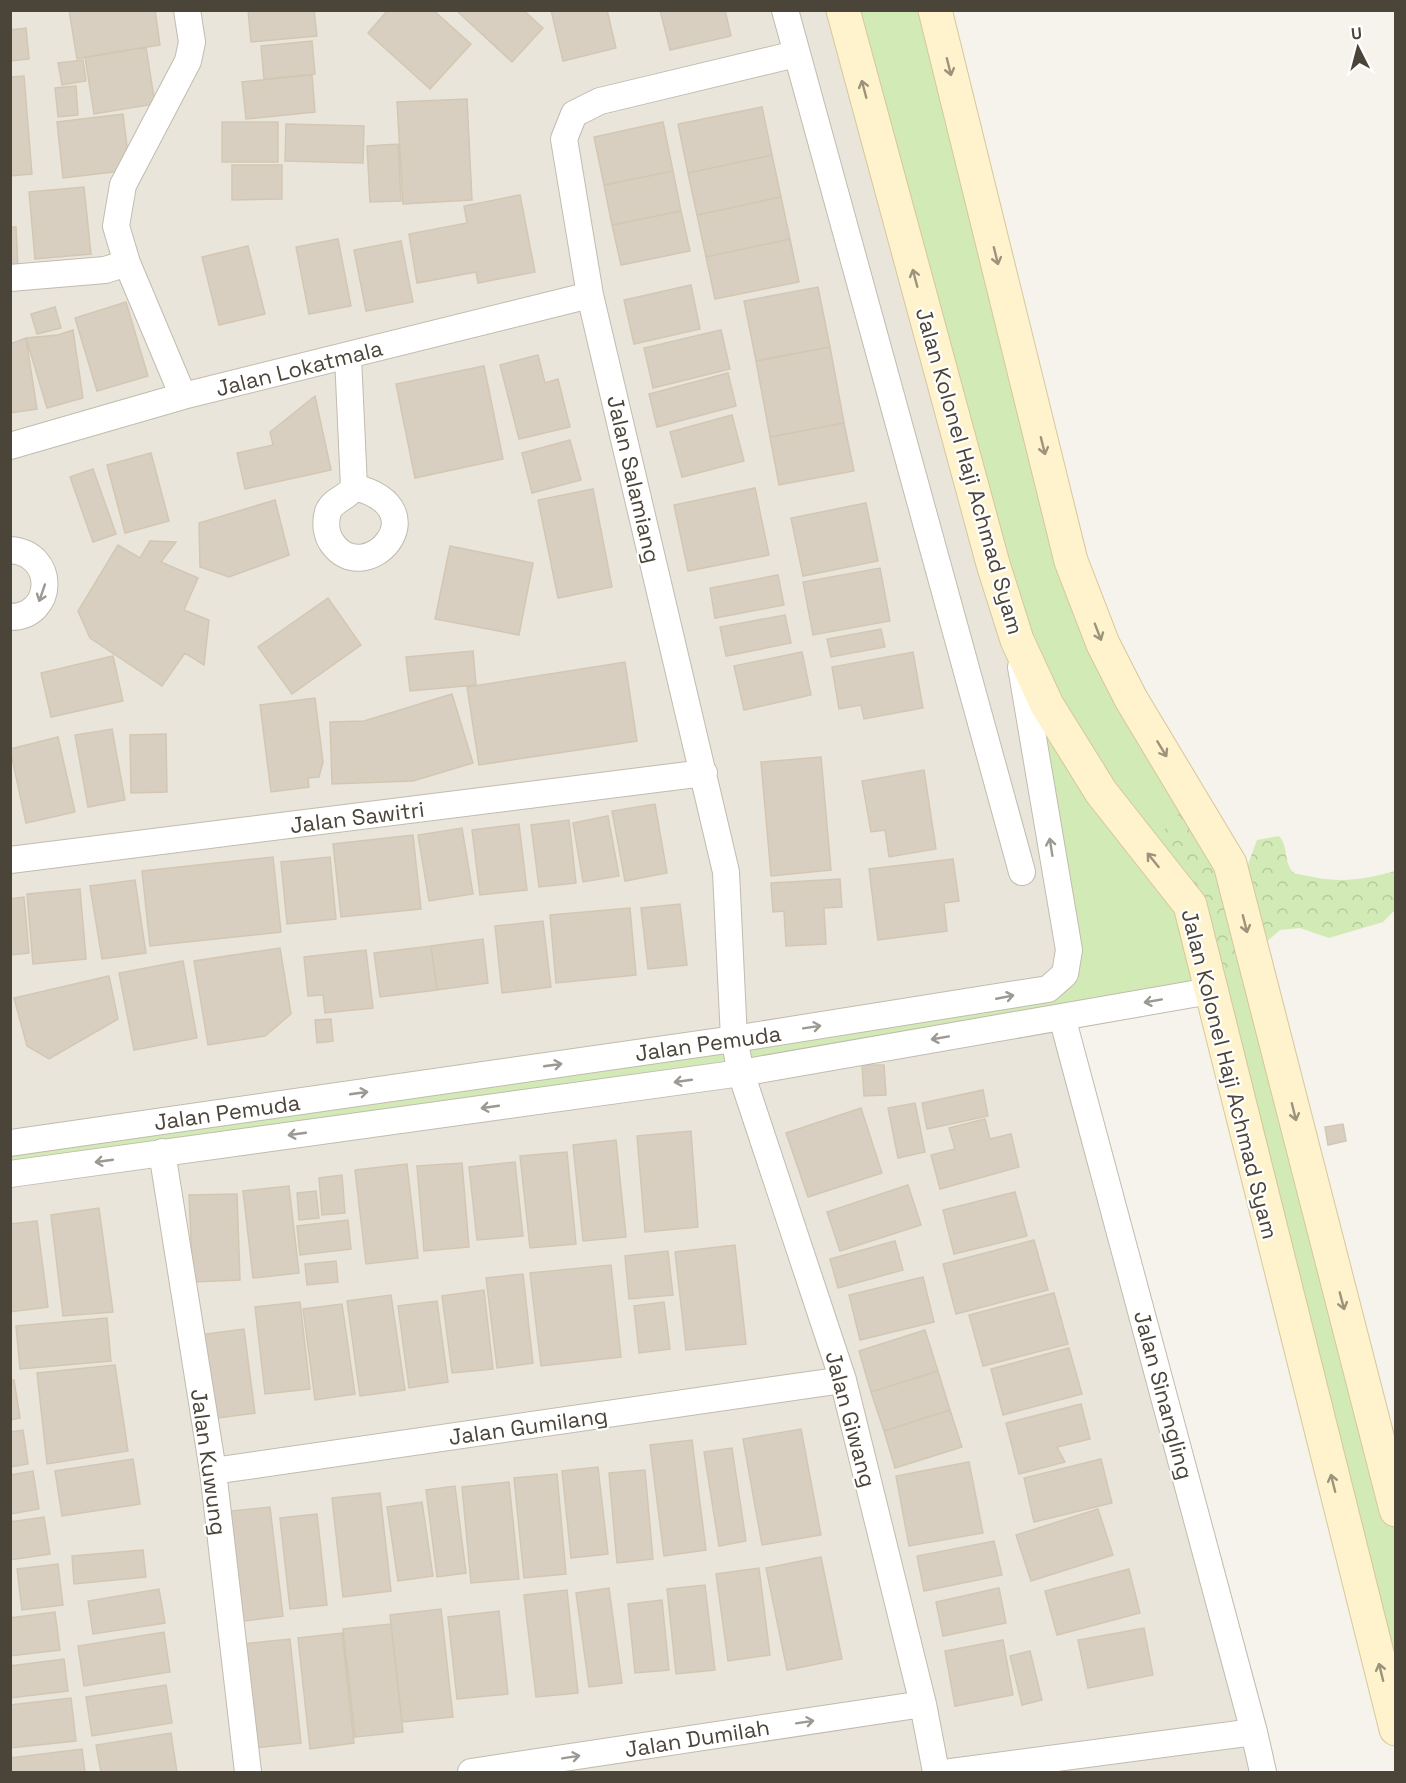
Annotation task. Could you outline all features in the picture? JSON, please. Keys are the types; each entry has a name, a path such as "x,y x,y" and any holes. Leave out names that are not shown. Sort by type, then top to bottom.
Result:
{"main road":[{"name":"Jalan Kolonel Haji Achmad Syam","path":"843,10 993,564 1017,640 1047,705 1101,792 1190,905 1395,1729"},
{"path":"934,10 1071,561 1102,644 1131,699 1230,864 1395,1510"},
{"path":"1310,1387 1360,1373"}],"street":[{"path":"183,396 127,263 116,226 123,185 189,61 192,42 187,10"},
{"path":"785,10 1022,872"},
{"name":"Jalan Salamiang","path":"741,1072 734,1039 726,872 590,295 564,139 574,114 600,101 796,54"},
{"path":"10,278 105,270 127,263"},
{"name":"Jalan Lokatmala","path":"10,446 183,396 348,357 590,295"},
{"path":"348,357 354,487"},
{"path":"10,550 30,555 39,564 44,574 45,586 36,607 27,614 10,617"},
{"name":"Jalan Pemuda","path":"10,1143 734,1039 1048,989 1065,974 1069,951 1017,640"},
{"name":"Jalan Sawitri","path":"10,860 704,773"},
{"name":"Jalan Pemuda","path":"10,1174 741,1072 1210,991"},
{"name":"Jalan Sinangling","path":"1062,1017 1254,1732 1263,1773"},
{"name":"Jalan Giwang","path":"741,1072 843,1380 923,1704 936,1773"},
{"name":"Jalan Kuwung","path":"162,1152 213,1471 248,1773"},
{"name":"Jalan Gumilang","path":"213,1471 843,1380"},
{"name":"Jalan Dumilah","path":"471,1773 923,1704"},
{"path":"951,1773 1254,1732"}],"shaded area":[{"path":"10,11 843,11 993,564 1065,974 11,1143"},
{"path":"1062,1017 1271,1772 11,1772 10,1174"}],"green space":[{"path":"842,11 934,11 1069,555 1230,864 1395,1510 1395,1729 1211,991 11,1174 10,1143 1064,974 1017,641"},
{"path":"1192,799 1247,867 1257,840 1279,836 1284,845 1288,864 1294,873 1345,880 1395,871 1395,910 1383,922 1329,938 1300,928 1280,930 1210,991 1197,934 1145,851"}],"building":[{"path":"69,10 155,10 160,45 77,59"},
{"path":"248,10 314,10 317,36 251,42"},
{"path":"388,10 433,10 471,44 430,89 368,33"},
{"path":"456,10 523,10 543,28 512,62"},
{"path":"551,10 607,10 616,48 563,61"},
{"path":"660,10 725,10 731,36 670,50"},
{"path":"26,28 29,59 10,61 10,30"},
{"path":"312,41 315,74 264,79 261,46"},
{"path":"146,47 155,104 94,114 85,57"},
{"path":"83,60 86,81 62,85 58,63"},
{"path":"312,75 315,112 246,119 242,82"},
{"path":"24,76 32,174 10,176 10,77"},
{"path":"76,86 78,115 58,117 55,88"},
{"path":"467,99 472,200 403,204 397,102"},
{"path":"762,107 772,155 688,173 678,124"},
{"path":"123,114 130,170 63,178 57,122"},
{"path":"222,122 278,122 278,162 222,162"},
{"path":"663,122 673,171 604,185 594,137"},
{"path":"286,124 364,126 363,163 285,161"},
{"path":"398,144 401,201 370,202 367,146"},
{"path":"772,155 781,197 697,215 688,173"},
{"path":"232,165 282,165 282,199 232,200"},
{"path":"673,171 681,211 612,225 604,185"},
{"path":"84,187 91,254 35,259 29,192"},
{"path":"520,195 535,272 478,283 476,272 417,283 409,234 467,223 464,206"},
{"path":"781,197 790,239 706,257 697,215"},
{"path":"681,211 690,251 621,265 612,225"},
{"path":"10,227 16,227 18,269 10,269"},
{"path":"338,239 351,306 309,314 296,247"},
{"path":"790,239 799,282 715,299 706,257"},
{"path":"401,241 413,302 366,311 354,250"},
{"path":"248,246 265,314 219,325 202,257"},
{"path":"691,285 700,329 634,344 624,300"},
{"path":"818,287 830,347 756,361 744,301"},
{"path":"126,302 148,376 97,391 75,318"},
{"path":"55,307 61,328 37,334 31,314"},
{"path":"73,330 83,398 47,408 26,338 58,335"},
{"path":"721,330 730,369 653,388 644,348"},
{"path":"26,338 37,409 10,413 10,344"},
{"path":"830,347 844,423 770,437 756,361"},
{"path":"538,355 545,383 558,379 570,427 519,439 500,365"},
{"path":"484,366 503,459 415,478 396,384"},
{"path":"728,373 736,406 657,427 649,394"},
{"path":"315,396 331,470 245,489 237,453 273,445 270,432"},
{"path":"732,415 744,461 682,477 670,432"},
{"path":"844,423 854,471 779,485 770,437"},
{"path":"570,440 581,480 532,493 522,453"},
{"path":"151,453 169,521 125,533 107,465"},
{"path":"93,469 116,534 93,542 70,477"},
{"path":"755,488 769,555 688,571 674,505"},
{"path":"593,489 612,587 558,598 538,500"},
{"path":"275,500 289,555 229,577 200,567 199,523"},
{"path":"866,503 878,561 803,576 791,518"},
{"path":"150,541 176,542 161,562 198,578 184,610 209,620 204,665 185,653 162,686 90,638 78,611 118,545 140,558"},
{"path":"450,546 533,563 519,635 435,619"},
{"path":"880,568 890,621 813,635 803,582"},
{"path":"778,575 784,605 715,618 710,588"},
{"path":"328,598 361,645 292,694 258,647"},
{"path":"785,615 791,643 726,656 720,627"},
{"path":"881,629 885,647 831,657 827,639"},
{"path":"473,651 476,685 410,691 406,657"},
{"path":"802,652 811,695 744,710 734,666"},
{"path":"913,652 923,708 864,719 861,705 839,709 832,667"},
{"path":"113,656 123,701 51,717 41,673"},
{"path":"625,662 637,741 479,765 467,687"},
{"path":"452,694 473,763 413,781 332,784 330,722 364,721"},
{"path":"315,698 323,762 319,777 308,778 309,787 271,792 260,705"},
{"path":"112,729 125,800 88,807 75,735"},
{"path":"166,734 167,792 131,793 130,735"},
{"path":"58,737 75,812 26,823 10,749"},
{"path":"821,757 831,870 771,876 761,762"},
{"path":"924,770 936,849 889,857 885,830 871,832 862,781"},
{"path":"655,804 667,873 625,881 612,811"},
{"path":"608,816 619,876 583,882 573,823"},
{"path":"569,820 576,883 539,887 531,825"},
{"path":"519,824 527,890 480,895 472,830"},
{"path":"462,828 473,894 429,901 418,835"},
{"path":"413,835 421,909 341,917 333,844"},
{"path":"273,857 281,932 150,946 142,871"},
{"path":"330,857 336,919 287,924 281,862"},
{"path":"953,859 959,901 944,903 947,931 878,940 869,869"},
{"path":"840,879 842,907 824,908 826,944 786,946 784,911 773,912 771,883"},
{"path":"135,880 146,953 102,959 90,886"},
{"path":"80,889 86,959 33,964 27,894"},
{"path":"24,897 29,953 10,955 10,899"},
{"path":"680,904 687,965 648,969 641,908"},
{"path":"630,908 636,975 556,983 550,915"},
{"path":"543,921 551,987 502,993 495,926"},
{"path":"483,939 488,983 437,990 431,946"},
{"path":"431,946 437,990 380,997 374,953"},
{"path":"280,948 291,1014 265,1036 208,1045 194,961"},
{"path":"366,950 373,1008 325,1013 323,995 308,996 304,957"},
{"path":"183,961 197,1038 134,1050 119,973"},
{"path":"109,976 118,1019 49,1059 27,1046 14,998"},
{"path":"331,1019 333,1041 317,1043 315,1020"},
{"path":"862,1065 884,1065 886,1095 864,1096"},
{"path":"983,1090 988,1116 927,1129 922,1103"},
{"path":"915,1103 925,1152 898,1158 888,1108"},
{"path":"861,1108 882,1173 808,1197 786,1133"},
{"path":"985,1119 990,1139 1011,1134 1019,1167 940,1189 931,1155 955,1149 949,1128"},
{"path":"1343,1124 1346,1141 1328,1145 1325,1127"},
{"path":"691,1131 698,1227 645,1232 637,1136"},
{"path":"616,1140 626,1237 583,1241 573,1145"},
{"path":"567,1152 576,1244 530,1248 520,1156"},
{"path":"515,1162 523,1236 477,1240 469,1167"},
{"path":"462,1163 469,1247 424,1251 417,1166"},
{"path":"407,1164 418,1258 366,1264 355,1170"},
{"path":"342,1175 345,1213 322,1215 319,1178"},
{"path":"908,1185 921,1225 840,1251 827,1212"},
{"path":"289,1186 299,1273 253,1278 243,1191"},
{"path":"316,1191 319,1218 299,1220 297,1193"},
{"path":"1015,1192 1027,1236 954,1254 943,1210"},
{"path":"237,1194 240,1280 193,1282 189,1195"},
{"path":"99,1208 113,1312 63,1316 51,1215"},
{"path":"348,1220 351,1249 300,1255 297,1226"},
{"path":"37,1221 48,1307 10,1312 10,1224"},
{"path":"1034,1240 1048,1290 956,1314 943,1264"},
{"path":"895,1241 903,1270 838,1288 830,1259"},
{"path":"735,1245 746,1344 686,1350 675,1252"},
{"path":"668,1251 673,1295 629,1299 625,1256"},
{"path":"336,1261 338,1282 307,1285 305,1264"},
{"path":"611,1265 621,1357 541,1366 530,1273"},
{"path":"523,1274 533,1363 497,1368 486,1278"},
{"path":"923,1277 934,1322 860,1340 849,1295"},
{"path":"484,1290 493,1369 452,1373 442,1296"},
{"path":"1054,1293 1068,1344 983,1366 969,1315"},
{"path":"391,1295 405,1390 360,1396 347,1301"},
{"path":"437,1301 448,1382 409,1388 398,1306"},
{"path":"300,1302 310,1389 265,1394 255,1307"},
{"path":"664,1302 670,1349 639,1353 634,1306"},
{"path":"342,1304 355,1394 315,1400 303,1309"},
{"path":"107,1318 111,1361 20,1369 16,1326"},
{"path":"244,1329 255,1413 211,1419 199,1335"},
{"path":"925,1330 938,1371 871,1392 859,1351"},
{"path":"1069,1348 1082,1394 1003,1415 991,1369"},
{"path":"115,1365 128,1451 47,1464 37,1373"},
{"path":"938,1371 950,1410 884,1431 871,1392"},
{"path":"10,1380 14,1380 20,1418 10,1420"},
{"path":"1081,1404 1090,1439 1057,1447 1065,1462 1019,1474 1006,1423"},
{"path":"950,1410 962,1447 895,1468 884,1431"},
{"path":"801,1429 821,1535 762,1545 743,1439"},
{"path":"23,1430 28,1464 10,1467 10,1432"},
{"path":"692,1440 706,1550 664,1556 650,1445"},
{"path":"732,1448 746,1541 719,1546 704,1452"},
{"path":"133,1459 140,1504 62,1516 55,1471"},
{"path":"1101,1459 1112,1503 1034,1522 1024,1478"},
{"path":"969,1462 983,1533 909,1546 896,1476"},
{"path":"598,1467 608,1554 571,1558 562,1471"},
{"path":"645,1470 653,1559 617,1563 609,1473"},
{"path":"33,1471 39,1509 10,1514 10,1475"},
{"path":"557,1474 566,1574 524,1578 514,1478"},
{"path":"509,1482 519,1579 471,1583 462,1487"},
{"path":"455,1486 466,1573 437,1577 426,1490"},
{"path":"380,1493 391,1591 343,1597 332,1498"},
{"path":"422,1502 433,1576 398,1581 387,1507"},
{"path":"270,1507 283,1616 236,1622 222,1512"},
{"path":"1098,1509 1113,1555 1031,1581 1016,1535"},
{"path":"317,1514 327,1605 290,1609 280,1518"},
{"path":"44,1517 50,1554 10,1560 10,1522"},
{"path":"994,1541 1002,1575 924,1591 917,1556"},
{"path":"143,1550 146,1577 74,1584 72,1556"},
{"path":"821,1557 842,1659 787,1670 766,1568"},
{"path":"58,1564 63,1605 22,1610 17,1569"},
{"path":"759,1568 770,1655 728,1661 716,1574"},
{"path":"1129,1569 1140,1613 1057,1635 1045,1591"},
{"path":"705,1585 715,1670 676,1674 667,1589"},
{"path":"609,1588 622,1683 589,1687 576,1593"},
{"path":"999,1588 1006,1623 943,1636 936,1602"},
{"path":"159,1589 165,1623 93,1634 88,1601"},
{"path":"567,1590 578,1693 536,1697 524,1595"},
{"path":"662,1600 669,1670 635,1673 628,1604"},
{"path":"441,1609 453,1717 402,1722 390,1615"},
{"path":"499,1611 508,1694 457,1699 448,1617"},
{"path":"55,1612 60,1650 10,1656 10,1618"},
{"path":"391,1624 403,1732 355,1737 343,1629"},
{"path":"1144,1628 1153,1675 1088,1688 1078,1640"},
{"path":"164,1632 170,1672 84,1686 78,1646"},
{"path":"342,1633 354,1743 310,1749 298,1638"},
{"path":"290,1639 301,1743 254,1748 242,1644"},
{"path":"1003,1640 1013,1695 955,1706 945,1651"},
{"path":"1030,1651 1042,1700 1022,1705 1010,1656"},
{"path":"64,1659 68,1691 10,1698 10,1666"},
{"path":"166,1685 172,1723 92,1736 86,1697"},
{"path":"71,1698 76,1741 10,1748 10,1705"},
{"path":"171,1733 177,1772 101,1772 96,1745"},
{"path":"82,1749 85,1772 10,1772 10,1758"}]}
